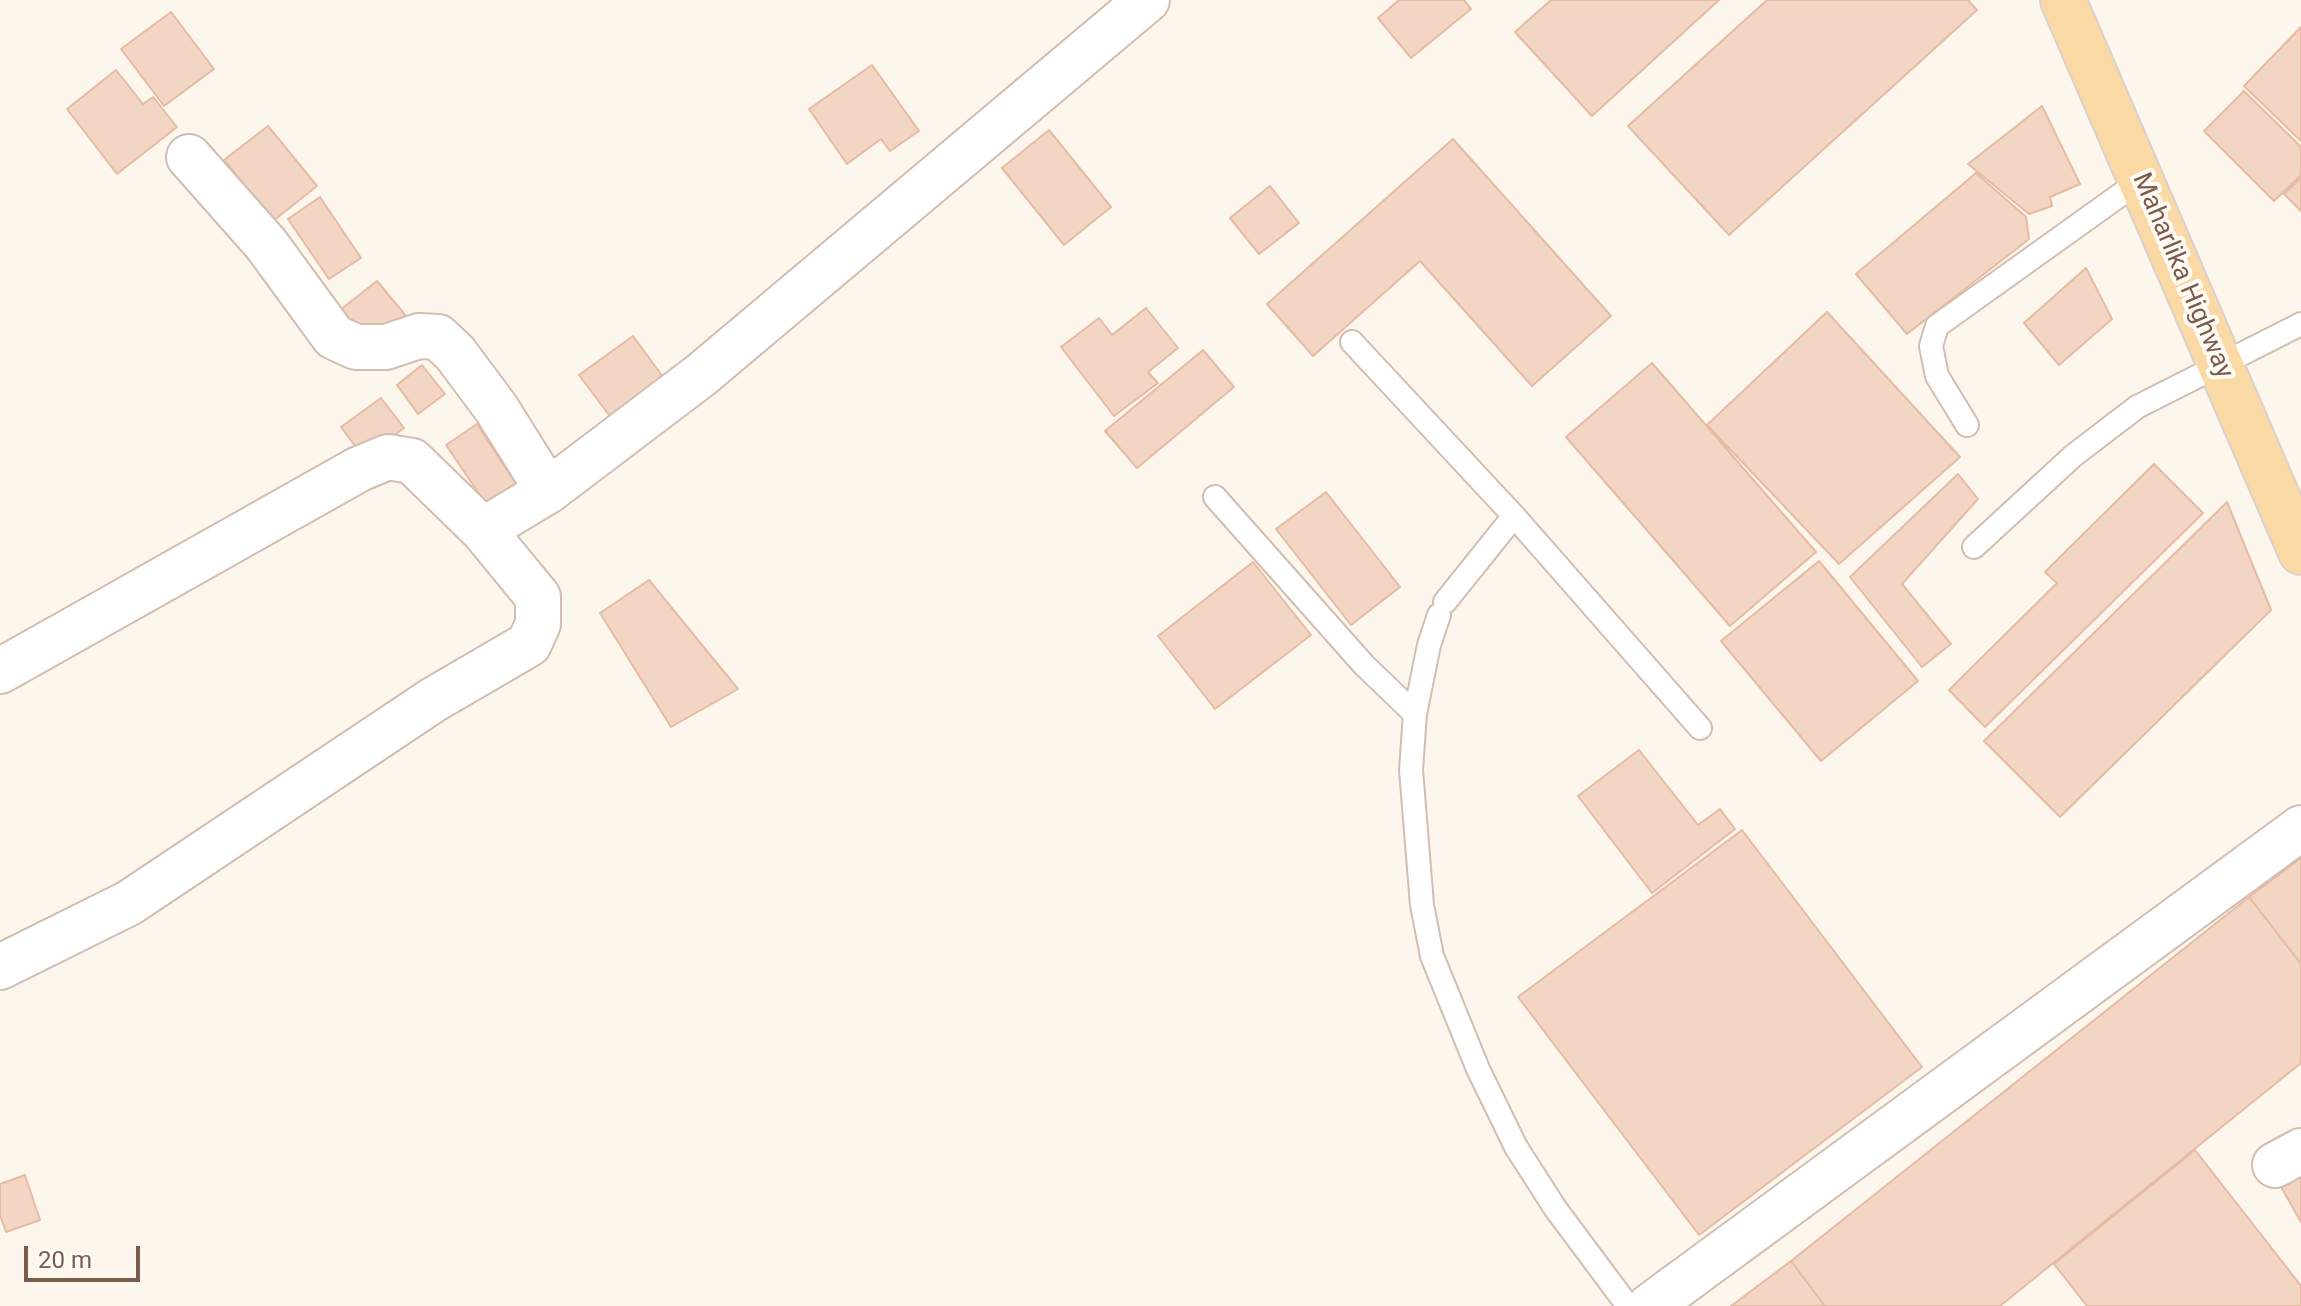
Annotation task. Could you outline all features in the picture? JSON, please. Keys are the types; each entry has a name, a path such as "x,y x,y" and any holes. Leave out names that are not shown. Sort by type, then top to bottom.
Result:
{"main road":[{"name":"Maharlika Highway","path":"2063,0 2301,552"}],"street":[{"path":"483,530 548,491 701,375 1147,0"},
{"path":"189,157 266,244 334,337 356,347 386,347 419,336 438,337 496,408 548,491"},
{"path":"0,671 345,477 388,457 412,461 483,530 538,597 538,624 529,644 433,700 129,903 0,967"},
{"path":"1650,1306 2301,828"}],"lane":[{"path":"1967,425 1937,376 1931,346 1937,326 2141,180"},
{"path":"1974,547 2073,456 2137,407 2301,324"},
{"path":"1352,342 1514,516 1700,728"},
{"path":"1215,497 1364,665 1415,714"},
{"path":"1514,516 1442,609 1429,645 1415,714 1411,770 1422,905 1432,956 1478,1069 1516,1147 1555,1208 1628,1306"}],"building":[{"path":"1399,0 1464,0 1471,9 1411,58 1378,18"},
{"path":"1551,0 1719,0 1592,116 1515,32"},
{"path":"1767,0 1968,0 1977,10 1729,235 1628,126"},
{"path":"171,12 214,69 164,106 121,49"},
{"path":"2301,27 2301,141 2244,86"},
{"path":"872,65 919,131 890,151 881,139 847,164 809,109"},
{"path":"116,70 143,104 153,97 177,127 117,174 67,109"},
{"path":"2244,91 2301,147 2301,175 2274,201 2204,131"},
{"path":"2042,106 2080,184 2050,197 2052,206 2029,214 1968,164"},
{"path":"268,126 317,186 273,221 224,160"},
{"path":"1049,130 1111,207 1064,245 1002,168"},
{"path":"1453,139 1611,316 1532,386 1420,261 1313,356 1267,304"},
{"path":"1976,173 2026,217 2029,239 1907,334 1856,274"},
{"path":"2301,178 2301,211 2284,194"},
{"path":"1270,186 1299,223 1259,254 1230,218"},
{"path":"320,197 361,258 329,279 288,219"},
{"path":"2086,268 2112,319 2059,365 2024,323"},
{"path":"377,281 406,316 369,345 340,310"},
{"path":"1146,308 1178,348 1148,372 1158,383 1114,416 1061,347 1099,318 1112,335"},
{"path":"1827,312 1960,457 1839,564 1707,425"},
{"path":"633,336 671,388 618,427 579,375"},
{"path":"1203,350 1234,387 1137,468 1105,431"},
{"path":"1652,363 1816,552 1730,626 1566,437"},
{"path":"422,365 445,394 418,414 397,385"},
{"path":"381,398 404,428 364,458 341,427"},
{"path":"477,424 518,487 488,507 446,445"},
{"path":"2154,464 2203,513 1985,727 1949,690 2057,583 2045,572"},
{"path":"1958,474 1978,499 1902,584 1951,644 1922,667 1850,577"},
{"path":"1326,492 1400,587 1351,625 1276,529"},
{"path":"2227,502 2271,610 2060,817 1984,741"},
{"path":"1819,561 1918,681 1821,761 1721,641"},
{"path":"1253,562 1311,635 1215,709 1158,636"},
{"path":"649,580 738,689 671,727 600,613"},
{"path":"1639,750 1698,825 1720,809 1735,829 1652,893 1578,796"},
{"path":"1742,830 1922,1067 1699,1235 1518,997"},
{"path":"2301,858 2301,964 2249,897"},
{"path":"2249,897 2301,964 2301,1063 2000,1306 1825,1306 1791,1261"},
{"path":"2195,1150 2301,1286 2301,1306 2087,1306 2054,1264"},
{"path":"2301,1173 2301,1222 2280,1185"},
{"path":"25,1175 40,1220 6,1232 0,1215 0,1184"},
{"path":"1791,1261 1825,1306 1731,1306"}]}
